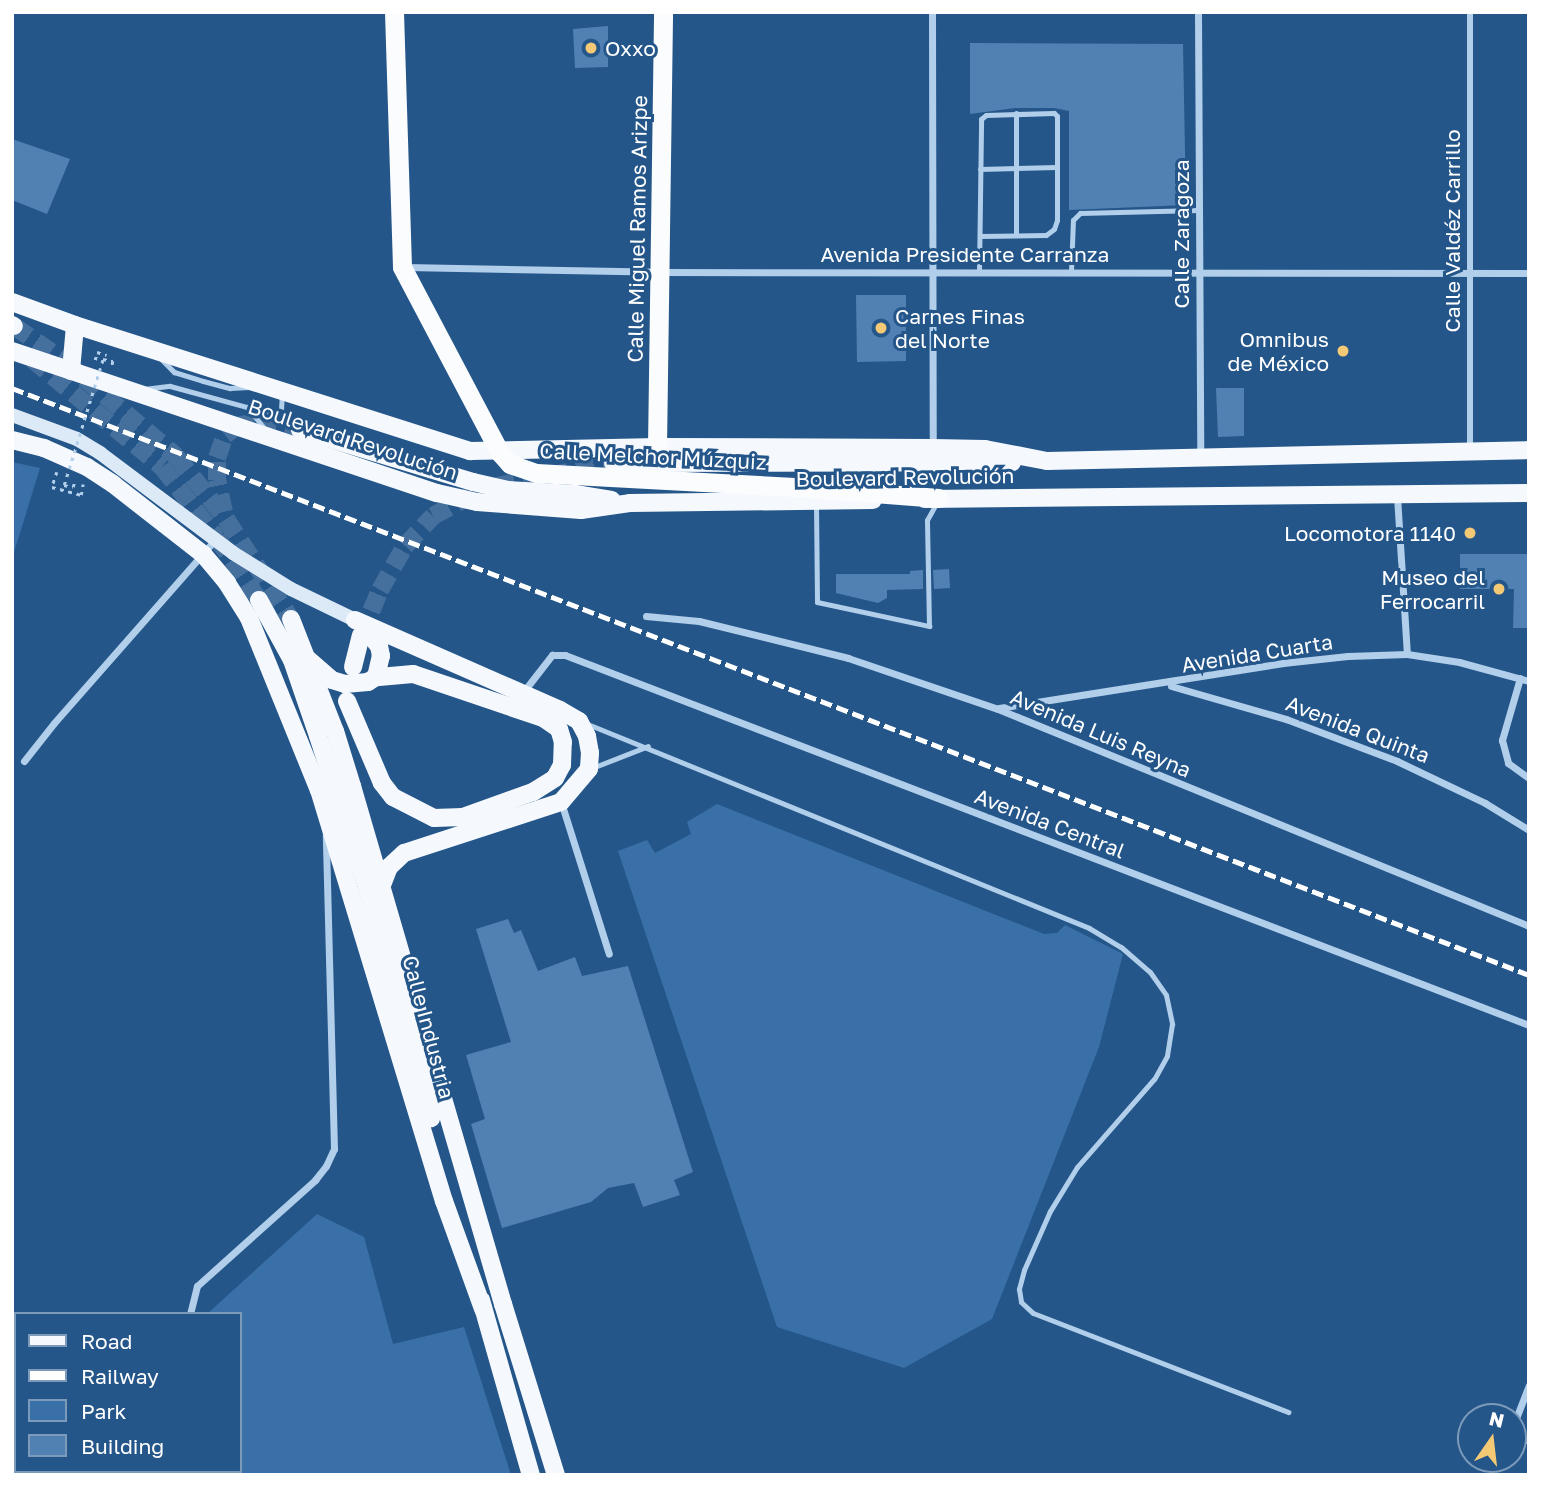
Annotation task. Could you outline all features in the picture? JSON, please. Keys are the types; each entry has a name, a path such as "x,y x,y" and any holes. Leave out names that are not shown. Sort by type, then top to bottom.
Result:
{"highway":[{"name":"Calle Melchor Múzquiz","path":"394,12 402,267 500,453 518,469 537,473 939,498"},
{"name":"Calle Miguel Ramos Arizpe","path":"657,447 663,12"}],"main road":[{"path":"12,302 443,445 470,451 500,453 657,447 933,448 985,449 1047,461"},
{"path":"71,371 75,325"},
{"name":"Boulevard Revolución","path":"12,351 437,493 477,502 581,510 630,503 1529,493"},
{"path":"12,415 77,439 100,453 209,548 249,618 319,790 444,1201 483,1309"},
{"path":"300,430 507,490 575,494 630,503"},
{"path":"12,440 44,448 87,467 209,548 233,553 358,628 517,701 559,729 564,752 562,765 555,778 533,792 463,817 434,818 393,797 382,783 348,697 330,781"},
{"path":"613,463 1047,461 1529,450"},
{"name":"Calle Industria","path":"259,600 292,660 367,887 531,1475"},
{"name":"Calle Industria","path":"290,619 309,660 335,732 383,883 499,1291 556,1475"},
{"path":"353,667 358,628"},
{"path":"358,628 379,646 381,656 376,677"},
{"path":"309,660 332,680 345,684 368,682 376,677 413,674 517,701 579,721 587,736 589,769 561,802 404,853 389,867 383,883"}],"street":[{"path":"932,12 933,448"},
{"name":"Calle Zaragoza","path":"1198,12 1200,456"},
{"name":"Calle Valdéz Carrillo","path":"1470,12 1470,450"},
{"name":"Avenida Presidente Carranza","path":"402,267 659,272 1529,273"},
{"path":"1396,495 1407,654"},
{"path":"24,761 54,723 209,548"},
{"name":"Avenida Luis Reyna","path":"646,616 699,621 848,658 998,709 1528,922"},
{"name":"Avenida Central","path":"517,701 552,655 558,654 1529,1025"},
{"name":"Avenida Cuarta","path":"998,709 1283,663 1407,654 1459,662 1529,681"},
{"path":"1520,678 1502,740 1508,763 1529,778"},
{"name":"Avenida Quinta","path":"1166,684 1286,719 1396,761 1485,803 1529,830"},
{"path":"561,802 609,954"},
{"path":"190,1312 197,1286 315,1180 334,1149 325,873 327,822"},
{"path":"1529,1385 1513,1426 1517,1435 1529,1441"}],"lane":[{"path":"1016,113 1016,235"},
{"path":"979,271 981,118 985,115 1016,113 1050,113 1057,116 1057,220 1054,229 1046,235 980,236"},
{"path":"980,169 1057,167"},
{"path":"1071,271 1073,220 1080,213 1199,210"},
{"path":"134,391 170,386 277,413 283,403 282,391"},
{"path":"247,407 271,436"},
{"path":"816,502 817,602 929,626 927,520 939,498"},
{"path":"579,721 648,746 743,789 1089,928 1121,947 1150,972 1166,995 1172,1024 1167,1056 1154,1079 1077,1167 1051,1211 1024,1270 1019,1289 1021,1302 1033,1313 1288,1412"},
{"path":"589,769 648,746"}],"path":[{"path":"87,467 80,495 52,487 57,472 75,477 73,487 64,485 103,359"}],"green space":[{"path":"12,462 40,468 12,559"},
{"path":"717,804 1044,934 1057,933 1065,925 1123,954 1099,1047 992,1319 904,1368 777,1327 618,851 647,840 655,853 691,834 687,822"},
{"path":"317,1214 364,1237 393,1344 464,1327 511,1475 235,1475 242,1473 242,1312 209,1312"}],"building":[{"name":"Oxxo","path":"608,26 608,67 575,68 573,29"},
{"path":"970,43 1183,44 1186,205 1069,210 1069,111 1054,108 1015,108 970,114"},
{"path":"12,139 70,159 47,214 12,200"},
{"name":"Carnes Finas del Norte","path":"856,295 906,295 906,361 857,362"},
{"path":"1216,388 1244,388 1244,436 1218,437"},
{"path":"1460,554 1529,554 1529,628 1513,628 1514,589 1460,589"},
{"path":"949,569 950,588 934,589 933,570"},
{"path":"923,570 923,589 887,590 887,598 878,603 836,593 836,574 910,574 910,571"},
{"path":"508,919 514,933 521,930 538,971 575,957 582,976 628,966 693,1172 674,1180 680,1195 643,1207 634,1183 608,1188 591,1202 502,1228 471,1124 485,1119 466,1055 511,1042 476,929"}],"tunnel":[{"path":"14,326 64,361 176,456 226,519 291,619"},
{"path":"32,359 162,467 217,538 259,600"},
{"path":"224,512 217,480 217,458 225,435 237,426 259,421 300,430"},
{"path":"497,486 613,463"},
{"path":"361,636 380,590 405,546 433,516 470,496"}],"railway":[{"path":"12,388 1529,975"}],"place":[{"name":"Oxxo","path":"591,48"},
{"name":"Carnes Finas del Norte","path":"881,328"},
{"name":"Omnibus de México","path":"1343,351"},
{"name":"Locomotora 1140","path":"1470,533"},
{"name":"Museo del Ferrocarril","path":"1499,589"}]}
